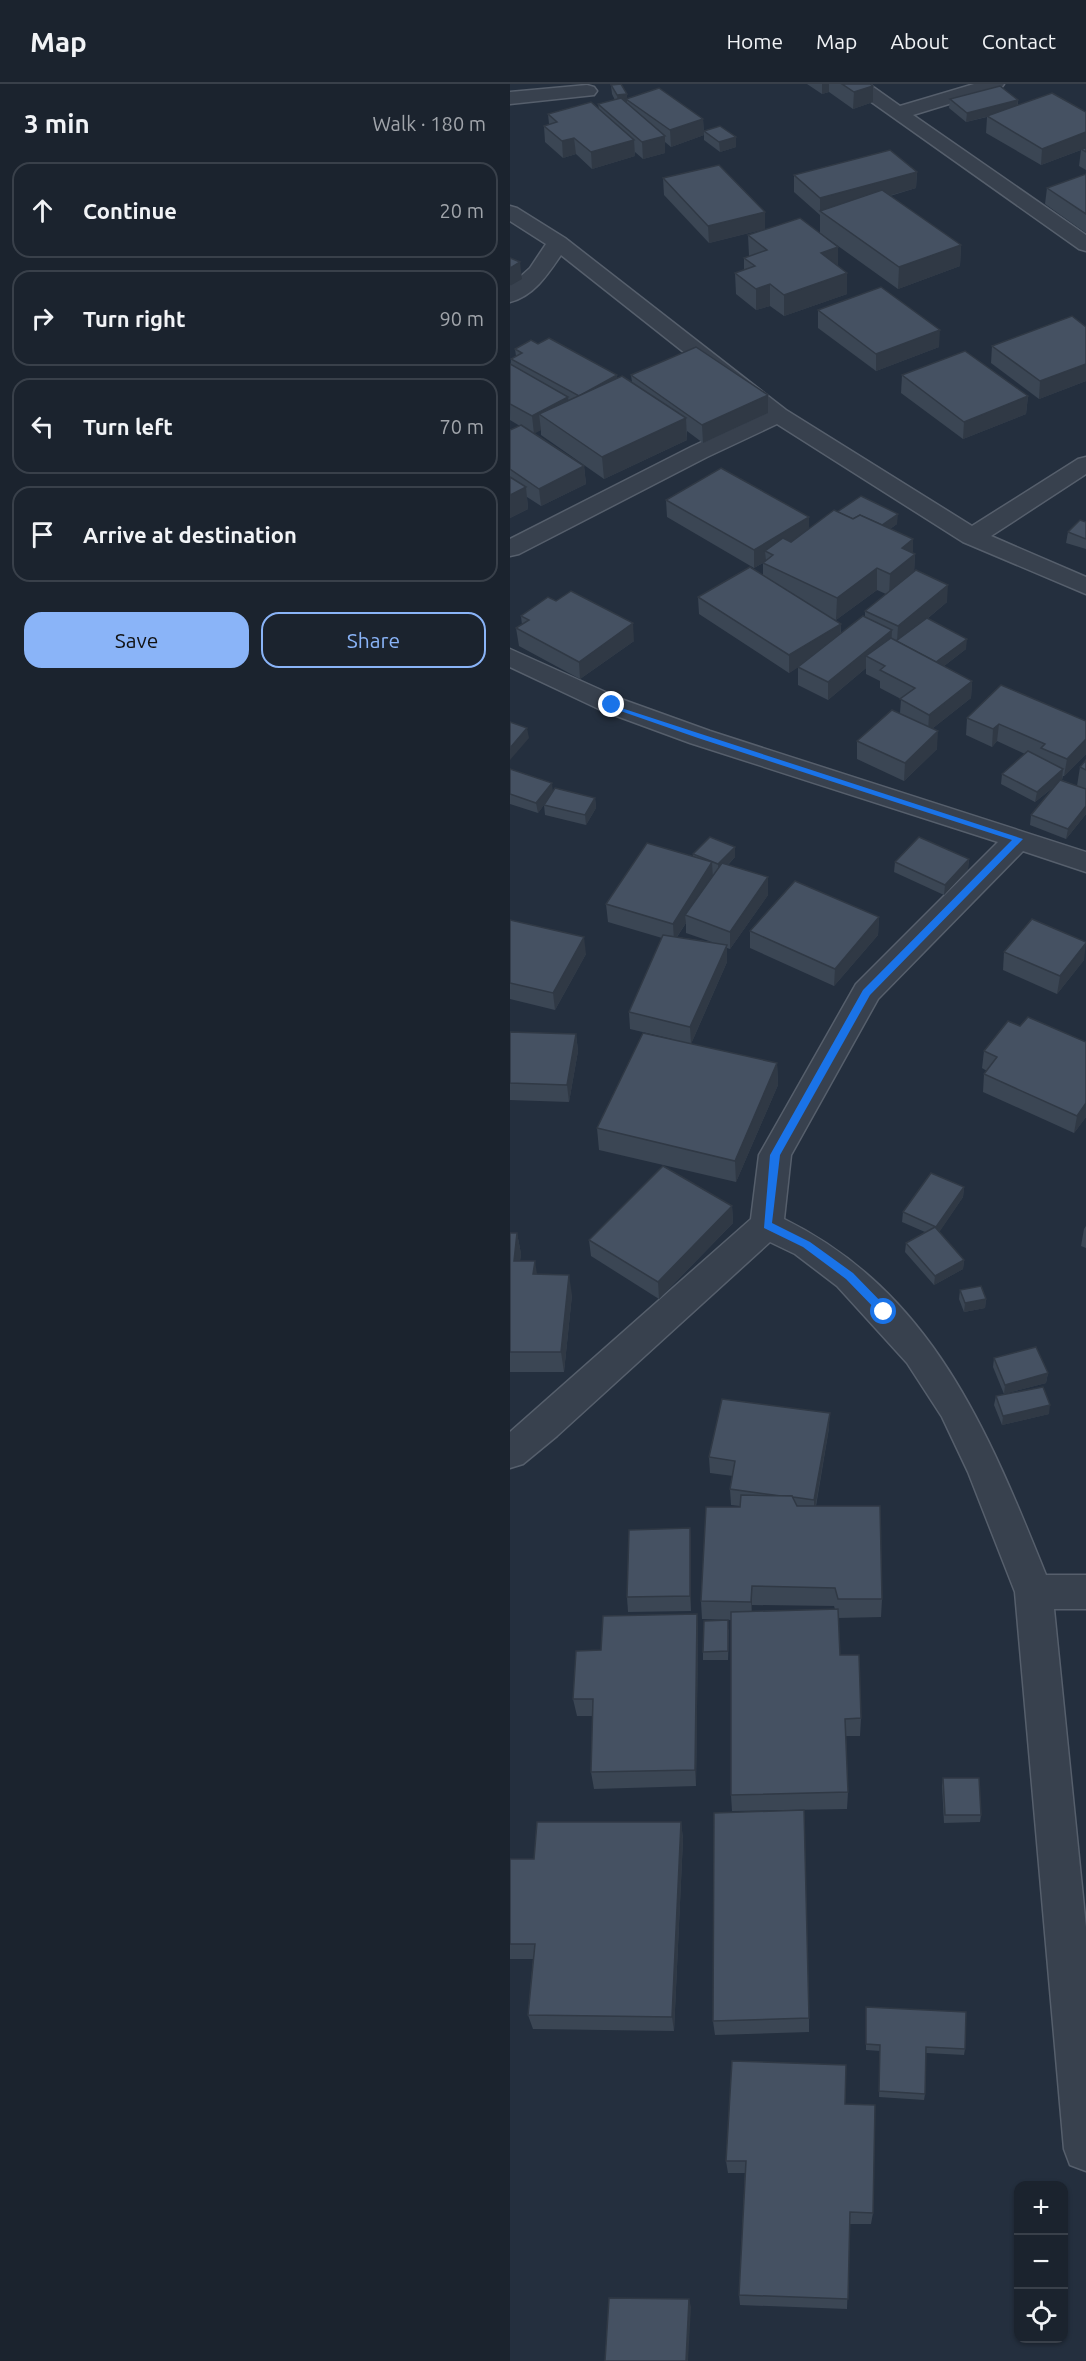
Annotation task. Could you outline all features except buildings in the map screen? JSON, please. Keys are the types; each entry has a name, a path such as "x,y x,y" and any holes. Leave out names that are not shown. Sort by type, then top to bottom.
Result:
{"street":[{"path":"856,84 1086,245"},
{"path":"898,113 993,84"},
{"path":"510,98 587,91"},
{"path":"510,212 558,242 778,415 972,537 1086,586"},
{"path":"510,295 525,288 538,274 558,242"},
{"path":"510,549 699,452 778,415"},
{"path":"972,537 1086,464"},
{"path":"510,657 612,705 700,737 1086,862"},
{"path":"510,1453 767,1225 775,1155 867,992 1018,839"},
{"path":"767,1225 807,1245 849,1276 919,1353 954,1407 986,1471 1034,1592 1086,2149"},
{"path":"1034,1592 1086,1592"}],"route":[{"path":"612,705 700,737 1018,839 867,992 775,1155 767,1225 807,1245 849,1276 884,1312"}]}
